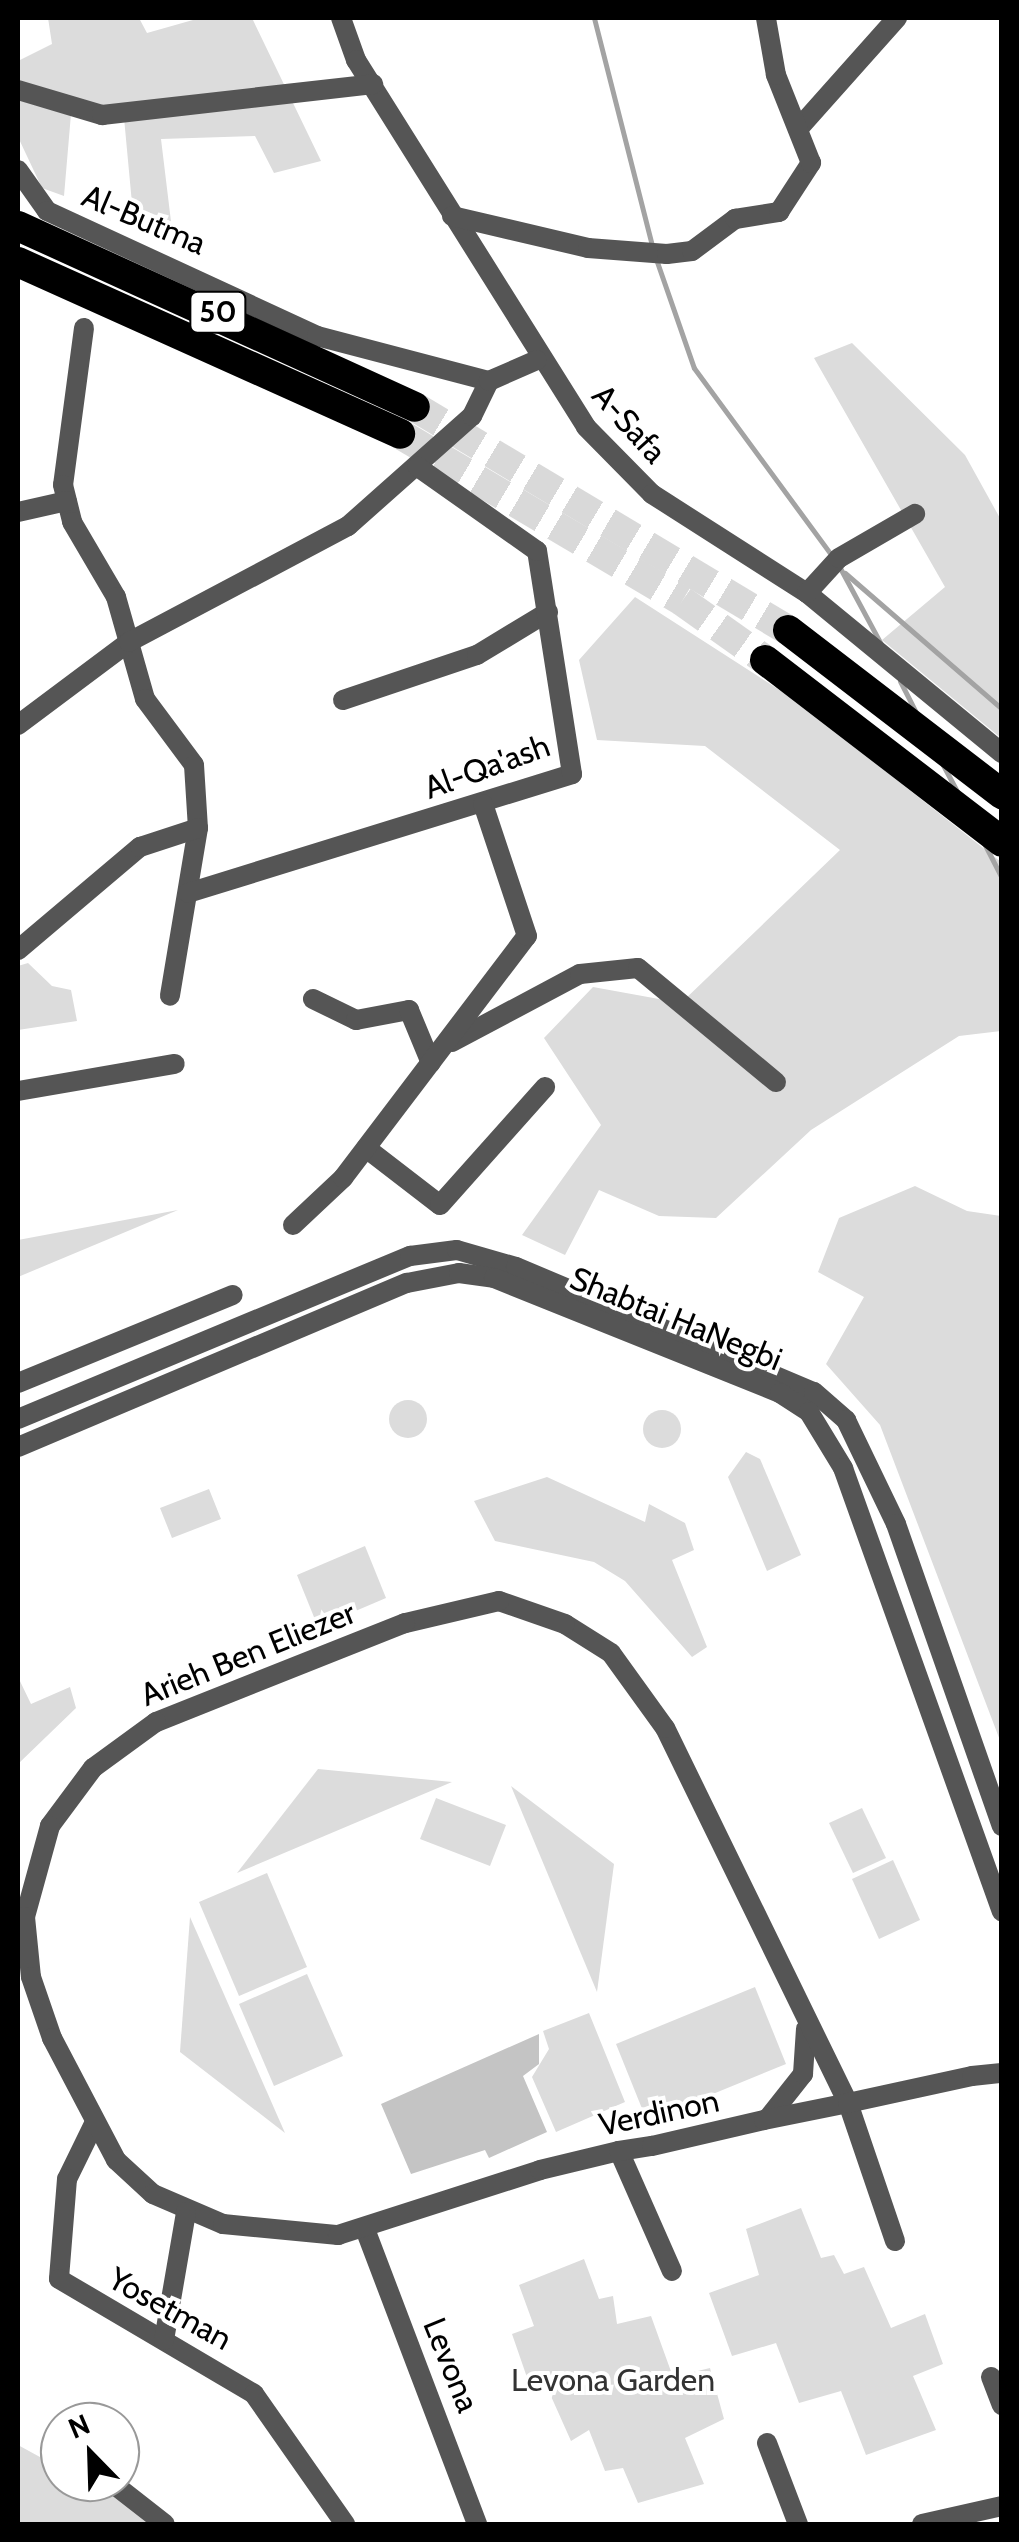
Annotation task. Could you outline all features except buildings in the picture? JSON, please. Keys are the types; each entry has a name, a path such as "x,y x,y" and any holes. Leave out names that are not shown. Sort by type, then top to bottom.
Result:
{"highway":[{"name":"50","path":"18,226 414,407"},
{"name":"50","path":"18,262 400,434"},
{"path":"788,630 1002,794"},
{"path":"765,660 1002,842"}],"street":[{"name":"A-Safa","path":"341,18 373,84 537,360 586,427 652,494 807,593 1002,754"},
{"path":"452,216 588,248 692,252 735,219 779,212 794,197 811,163 766,18"},
{"path":"798,129 897,18"},
{"path":"18,90 102,115 373,84"},
{"name":"Al-Butma","path":"18,170 47,211 317,336 489,382"},
{"path":"84,328 67,502 129,642 145,699 194,765 198,828 170,996"},
{"path":"18,725 129,642 160,632 348,526 472,416 489,382 537,360"},
{"name":"Al-Qa'ash","path":"188,892 572,774 548,612 528,539 418,466"},
{"path":"18,512 67,502"},
{"path":"807,593 840,558 915,514"},
{"path":"343,700 476,655 548,612"},
{"path":"294,1225 366,1148 527,936 483,804"},
{"path":"18,950 140,847 198,828"},
{"path":"444,1046 580,974 638,968 776,1082"},
{"path":"313,1000 356,1020 409,1010 431,1063"},
{"path":"18,1091 175,1064"},
{"path":"366,1148 440,1205 545,1087"},
{"name":"Shabtai HaNegbi","path":"18,1419 434,1250 483,1256 570,1290 814,1392 846,1420 896,1524 1002,1826"},
{"name":"Shabtai HaNegbi","path":"18,1447 406,1282 459,1272 494,1278 780,1393 808,1412 843,1468 1002,1911"},
{"path":"18,1384 233,1295"},
{"name":"Arieh Ben Eliezer","path":"365,2229 280,2233 186,2212 139,2184 94,2124 52,2038 26,1946 36,1858 69,1798 115,1748 156,1722 464,1604 499,1601 537,1611 587,1636 629,1672 665,1728 848,2103 895,2240"},
{"path":"764,2120 803,2074 803,2012"},
{"name":"Verdinon","path":"972,2076 1002,2063"},
{"name":"Verdinon","path":"365,2229 619,2151 1002,2072"},
{"name":"Yosetman","path":"94,2124 67,2180 60,2279 230,2376 275,2414 345,2524"},
{"path":"619,2151 672,2271"},
{"path":"164,2340 186,2212"},
{"name":"Levona","path":"365,2229 477,2524"},
{"path":"991,2377 1002,2405"},
{"path":"767,2443 798,2524"},
{"path":"137,2502 165,2524"},
{"path":"922,2524 1002,2506"}],"green space":[{"path":"48,18 139,18 147,33 200,18 252,18 321,161 274,173 255,136 161,139 173,238 134,225 123,107 71,114 64,196 42,188 18,137 18,61 52,44"},
{"path":"852,343 965,455 1001,520 1001,738 882,640 945,587 814,358"},
{"path":"635,597 795,700 1001,862 1001,1031 959,1036 811,1130 716,1218 659,1216 599,1190 565,1255 522,1235 601,1125 544,1038 593,987 681,1003 840,850 705,746 597,740 579,660"},
{"path":"28,963 52,986 71,990 77,1021 18,1030 18,966"},
{"path":"915,1186 967,1211 1001,1216 1001,1743 880,1425 826,1364 864,1297 818,1272 839,1218"},
{"path":"178,1210 18,1277 18,1240"},
{"path":"408,1400 422,1405 427,1419 422,1433 408,1438 394,1433 389,1419 394,1405"},
{"path":"662,1410 676,1415 681,1429 676,1443 662,1448 648,1443 643,1429 648,1415"},
{"path":"746,1452 760,1459 801,1555 767,1571 728,1477"},
{"path":"547,1477 645,1522 649,1504 685,1523 694,1550 672,1560 707,1647 692,1657 625,1581 594,1562 495,1541 474,1501"},
{"path":"209,1489 221,1519 172,1538 160,1508"},
{"path":"365,1546 386,1598 318,1627 297,1575"},
{"path":"18,1677 31,1704 70,1687 76,1708 18,1764"},
{"path":"318,1769 452,1782 237,1873"},
{"path":"511,1786 614,1864 597,1992"},
{"path":"436,1798 506,1825 490,1866 420,1839"},
{"path":"862,1808 886,1858 853,1873 829,1823"},
{"path":"893,1860 920,1920 879,1939 852,1879"},
{"path":"267,1873 307,1967 239,1996 199,1902"},
{"path":"190,1917 285,2133 180,2052"},
{"path":"307,1974 343,2056 274,2086 239,2004"},
{"path":"755,1987 786,2064 647,2121 616,2044"},
{"path":"589,2013 625,2102 556,2132 532,2077 549,2049 543,2031"},
{"path":"801,2208 821,2258 834,2255 844,2274 864,2267 891,2328 925,2314 943,2364 913,2376 936,2430 866,2455 841,2391 799,2403 776,2343 732,2356 709,2293 759,2275 746,2229"},
{"name":"Levona Garden","path":"584,2259 599,2299 613,2296 617,2324 651,2316 673,2377 710,2368 724,2419 685,2438 704,2484 638,2503 623,2468 605,2471 589,2430 571,2441 546,2385 531,2389 512,2334 534,2326 519,2285"},
{"path":"18,2445 40,2457 40,2502 128,2502 154,2524 18,2524"}],"waterway":[{"path":"594,18 653,249"},
{"path":"656,259 694,368 833,557"},
{"path":"839,566 881,644"},
{"path":"845,573 1002,709"},
{"path":"900,681 915,711"},
{"path":"943,765 957,791"},
{"path":"985,845 1002,878"}],"tunnel":[{"path":"415,407 788,630"},
{"path":"400,434 682,601 765,660"}]}
